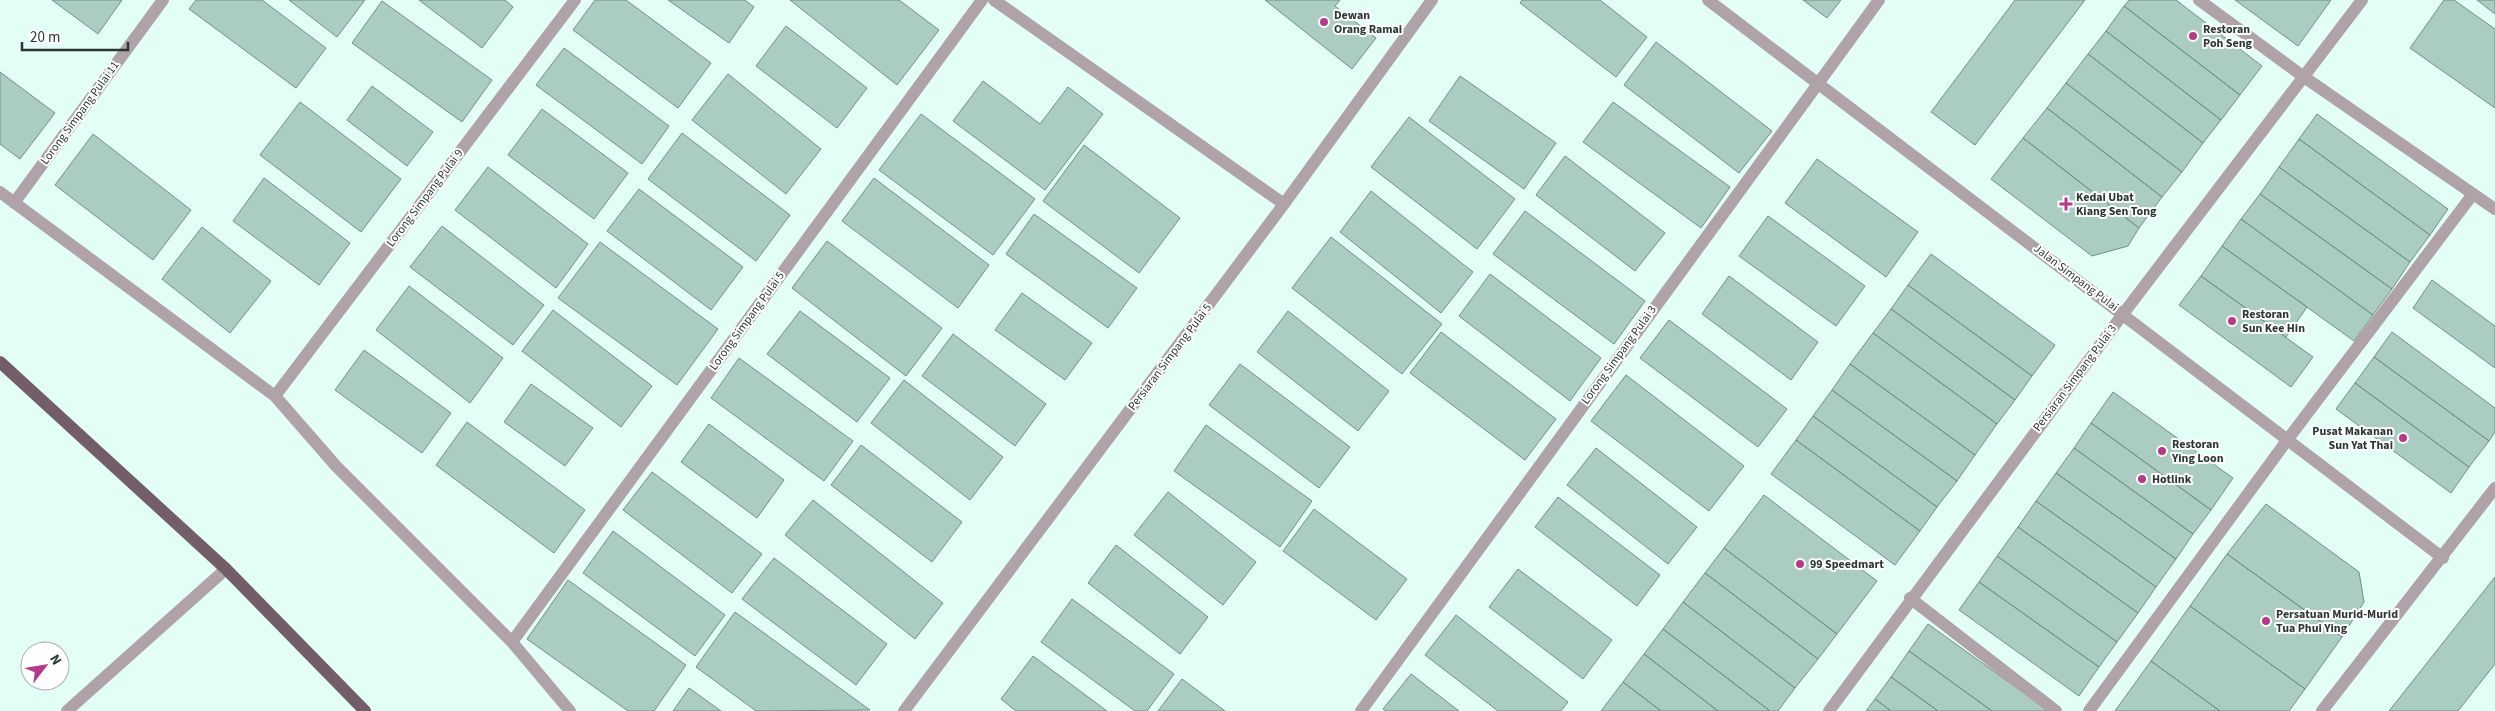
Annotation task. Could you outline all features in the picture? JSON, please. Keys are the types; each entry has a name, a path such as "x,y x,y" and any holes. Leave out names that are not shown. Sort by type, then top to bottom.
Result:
{"main road":[{"path":"0,362 226,568 365,711"}],"street":[{"name":"Lorong Simpang Pulai 11","path":"14,203 163,0"},
{"name":"Lorong Simpang Pulai 9","path":"275,396 575,0"},
{"name":"Lorong Simpang Pulai 5","path":"512,642 982,0"},
{"path":"994,0 1284,204"},
{"name":"Persiaran Simpang Pulai 5","path":"904,711 1284,204 1432,0"},
{"name":"Jalan Simpang Pulai","path":"1708,0 2443,558"},
{"name":"Lorong Simpang Pulai 3","path":"1361,711 1817,82 1879,0"},
{"path":"2199,0 2304,77 2495,209"},
{"name":"Persiaran Simpang Pulai 3","path":"1829,711 1910,598 2362,0"},
{"path":"0,192 275,396 336,466 512,642 570,711"},
{"path":"2089,711 2288,440 2473,194"},
{"path":"2322,711 2443,558 2495,488"},
{"path":"67,711 226,568"},
{"path":"1910,598 2056,711"}],"building":[{"path":"52,0 122,0 98,34"},
{"path":"196,0 262,0 326,48 296,88 189,9"},
{"path":"289,0 365,0 337,37"},
{"path":"419,0 505,0 513,7 482,48"},
{"path":"595,0 626,0 711,63 678,108 573,30"},
{"path":"668,0 745,0 754,7 729,43"},
{"path":"790,0 899,0 939,30 897,85"},
{"name":"Dewan Orang Ramai","path":"1265,0 1340,0 1335,6 1376,38 1352,69"},
{"path":"1522,0 1600,0 1647,37 1616,77 1520,3"},
{"path":"1803,0 1841,0 1827,18"},
{"path":"2015,0 2085,0 1975,145 1931,112"},
{"name":"Restoran Poh Seng","path":"2129,0 2176,0 2262,66 2240,95 2124,6"},
{"path":"2235,0 2331,0 2298,46"},
{"path":"2444,0 2454,0 2495,29 2495,108 2410,48"},
{"path":"2477,0 2495,0 2495,14"},
{"path":"382,1 492,80 462,122 352,43"},
{"path":"2124,6 2240,95 2221,120 2106,31"},
{"path":"786,26 867,88 837,128 756,66"},
{"path":"2106,31 2221,120 2203,143 2088,54"},
{"path":"1656,42 1772,131 1739,173 1624,85"},
{"path":"564,48 669,126 642,164 536,85"},
{"path":"2088,54 2203,143 2182,172 2066,83"},
{"path":"0,72 55,113 20,159 0,144"},
{"path":"728,74 821,149 786,194 692,120"},
{"path":"1460,76 1556,143 1524,189 1429,121"},
{"path":"983,81 1040,124 1068,87 1103,114 1045,190 953,121"},
{"path":"2066,83 2182,172 2162,197 2047,108"},
{"path":"372,86 433,132 407,166 347,120"},
{"path":"300,102 401,179 361,232 260,155"},
{"path":"1613,102 1730,187 1701,228 1583,142"},
{"path":"2047,108 2162,197 2139,228 2023,138"},
{"path":"542,109 628,173 594,219 508,155"},
{"path":"921,114 1035,199 993,255 879,170"},
{"path":"2317,114 2448,209 2430,235 2299,139"},
{"path":"1409,117 1515,199 1477,249 1371,167"},
{"path":"682,133 790,215 756,261 648,179"},
{"path":"93,134 191,210 153,260 55,185"},
{"name":"Kedai Ubat Kiang Sen Tong","path":"2023,138 2139,228 2128,246 2092,256 1991,179"},
{"path":"2299,139 2430,235 2410,262 2279,167"},
{"path":"1084,145 1180,218 1139,273 1043,201"},
{"path":"1565,156 1665,233 1635,271 1536,195"},
{"path":"1817,159 1918,232 1886,277 1785,203"},
{"path":"488,167 588,244 556,288 455,210"},
{"path":"2279,167 2410,262 2392,289 2260,194"},
{"path":"264,178 350,243 319,285 233,221"},
{"path":"874,178 989,265 958,308 842,221"},
{"path":"639,189 743,267 711,310 607,231"},
{"path":"1371,191 1473,272 1441,313 1340,232"},
{"path":"2260,194 2392,289 2373,315 2241,219"},
{"path":"1525,211 1645,301 1614,344 1493,254"},
{"path":"1034,214 1137,288 1108,328 1006,254"},
{"path":"1768,216 1865,286 1836,326 1739,256"},
{"path":"2241,219 2373,315 2354,341 2222,246"},
{"path":"442,226 544,305 513,345 410,267"},
{"path":"202,227 271,281 230,333 162,279"},
{"path":"1331,237 1442,324 1402,374 1292,288"},
{"path":"827,241 942,328 906,376 792,288"},
{"path":"600,242 718,329 677,385 558,298"},
{"path":"2222,246 2307,307 2286,337 2201,276"},
{"path":"1931,254 2055,345 2032,376 1908,285"},
{"path":"1490,274 1601,358 1570,401 1459,316"},
{"path":"1729,276 1818,342 1791,380 1702,314"},
{"name":"Restoran Sun Kee Hin","path":"2201,276 2313,357 2291,387 2179,305"},
{"path":"2432,280 2495,326 2495,368 2413,308"},
{"path":"1908,285 2032,376 2015,400 1891,309"},
{"path":"409,286 503,358 470,403 376,330"},
{"path":"1022,293 1092,343 1065,380 995,330"},
{"path":"1891,309 2015,400 1997,424 1873,333"},
{"path":"553,310 652,386 621,427 522,351"},
{"path":"800,311 890,378 857,422 767,354"},
{"path":"1288,311 1389,391 1358,431 1257,352"},
{"path":"1669,320 1787,409 1758,447 1640,358"},
{"path":"1441,332 1556,419 1525,460 1410,373"},
{"path":"2392,332 2495,408 2495,432 2489,441 2374,357"},
{"path":"1873,333 1997,424 1975,455 1850,364"},
{"path":"953,334 1046,404 1015,446 922,376"},
{"path":"364,350 451,413 422,453 335,390"},
{"path":"2374,357 2489,441 2469,467 2355,383"},
{"path":"739,358 853,441 824,481 711,398"},
{"path":"1240,364 1350,447 1319,488 1209,405"},
{"path":"1850,364 1975,455 1957,481 1832,390"},
{"path":"1626,375 1744,466 1709,511 1591,421"},
{"path":"904,380 1003,457 970,500 871,423"},
{"name":"Pusat Makanan Sun Yat Thai","path":"2355,383 2469,467 2451,493 2336,409"},
{"path":"531,384 593,428 565,466 504,422"},
{"path":"1832,390 1957,481 1937,507 1813,416"},
{"name":"Restoran Ying Loon","path":"2113,392 2233,478 2211,510 2091,423"},
{"path":"1813,416 1937,507 1920,531 1796,440"},
{"path":"467,422 585,510 554,553 436,465"},
{"name":"Hotlink","path":"2091,423 2211,510 2193,534 2074,448"},
{"path":"709,424 784,480 757,518 681,462"},
{"path":"1206,425 1312,501 1280,547 1174,471"},
{"path":"1796,440 1920,531 1895,565 1771,474"},
{"path":"861,445 962,522 932,562 831,485"},
{"path":"1596,448 1697,527 1668,564 1567,485"},
{"path":"2074,448 2193,534 2176,559 2056,473"},
{"path":"652,472 762,554 732,593 623,510"},
{"path":"2056,473 2176,559 2156,587 2036,501"},
{"path":"1168,492 1256,562 1223,605 1134,535"},
{"name":"99 Speedmart","path":"1764,495 1877,581 1837,634 1724,548"},
{"path":"1558,497 1660,575 1637,606 1535,527"},
{"path":"813,500 943,603 915,639 785,535"},
{"path":"2036,501 2156,587 2138,613 2018,527"},
{"path":"2266,504 2359,572 2364,602 2342,637 2227,554"},
{"path":"1314,509 1407,579 1376,620 1283,551"},
{"path":"2018,527 2138,613 2117,642 1997,556"},
{"path":"613,531 725,615 695,656 583,573"},
{"path":"1116,545 1208,617 1180,654 1088,583"},
{"path":"1724,548 1837,634 1818,659 1705,573"},
{"name":"Persatuan Murid-Murid Tua Phui Ying","path":"2227,554 2342,637 2305,689 2190,606"},
{"path":"1997,556 2117,642 2099,667 1979,582"},
{"path":"774,558 887,644 856,685 742,599"},
{"path":"1518,569 1612,640 1583,679 1489,607"},
{"path":"1705,573 1818,659 1795,688 1683,602"},
{"path":"2495,577 2495,664 2458,711 2389,711"},
{"path":"568,580 686,665 654,711 628,711 527,639"},
{"path":"1979,582 2099,667 2079,696 1959,610"},
{"path":"1072,599 1174,674 1147,711 1135,711 1041,642"},
{"path":"1683,602 1795,688 1778,711 1770,711 1663,629"},
{"path":"2190,606 2305,689 2289,711 2220,711 2151,661"},
{"path":"735,612 870,710 756,711 696,667"},
{"path":"1456,615 1568,702 1561,711 1498,711 1425,655"},
{"path":"1928,624 2049,711 1992,711 1909,651"},
{"path":"1663,629 1770,711 1718,711 1644,654"},
{"path":"1909,651 1992,711 1938,711 1891,677"},
{"path":"1644,654 1718,711 1661,711 1623,682"},
{"path":"1033,656 1107,711 1016,711 1001,699"},
{"path":"2151,661 2220,711 2115,711"},
{"path":"1411,674 1459,711 1386,711 1383,709"},
{"path":"1891,677 1938,711 1891,711 1875,699"},
{"path":"1182,679 1225,711 1158,711"},
{"path":"1623,682 1661,711 1601,711"},
{"path":"689,688 721,711 673,711"},
{"path":"1875,699 1891,711 1866,711"}],"place":[{"name":"Dewan Orang Ramai","path":"1324,22"},
{"name":"Restoran Poh Seng","path":"2193,36"},
{"name":"Kedai Ubat Kiang Sen Tong","path":"2066,204"},
{"name":"Restoran Sun Kee Hin","path":"2232,321"},
{"name":"Pusat Makanan Sun Yat Thai","path":"2403,438"},
{"name":"Restoran Ying Loon","path":"2162,451"},
{"name":"Hotlink","path":"2142,479"},
{"name":"99 Speedmart","path":"1800,564"},
{"name":"Persatuan Murid-Murid Tua Phui Ying","path":"2266,621"}]}
